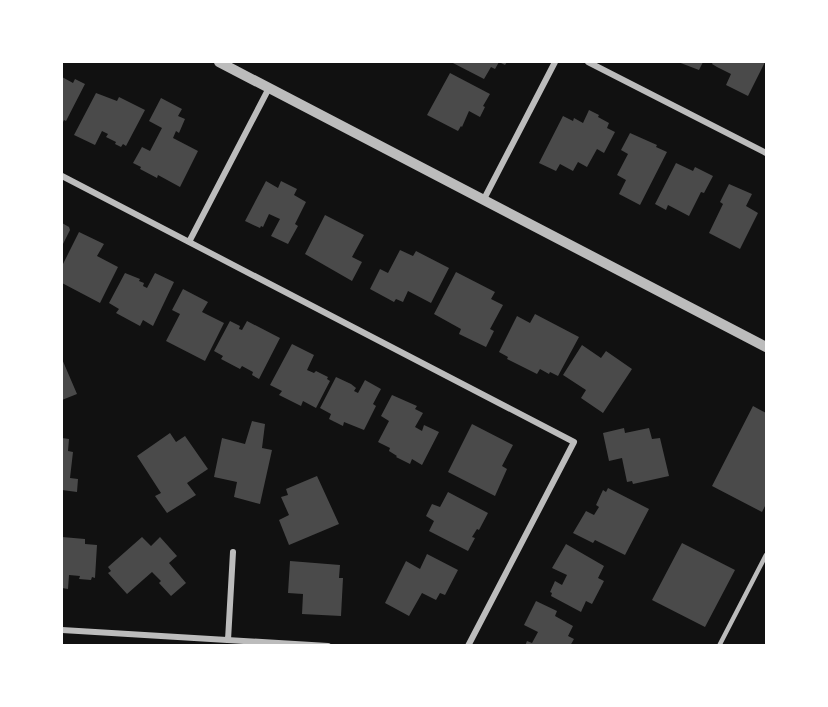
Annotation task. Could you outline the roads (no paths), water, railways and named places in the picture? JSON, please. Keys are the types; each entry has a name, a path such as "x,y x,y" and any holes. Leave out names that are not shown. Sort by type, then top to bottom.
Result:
{"street":[{"path":"219,62 766,347"},
{"path":"483,199 555,62"},
{"path":"588,62 766,153"},
{"path":"189,242 269,88"},
{"path":"62,176 573,442 468,645"},
{"path":"228,640 233,552"},
{"path":"62,630 328,645"}],"lane":[{"path":"719,645 766,555"}]}
